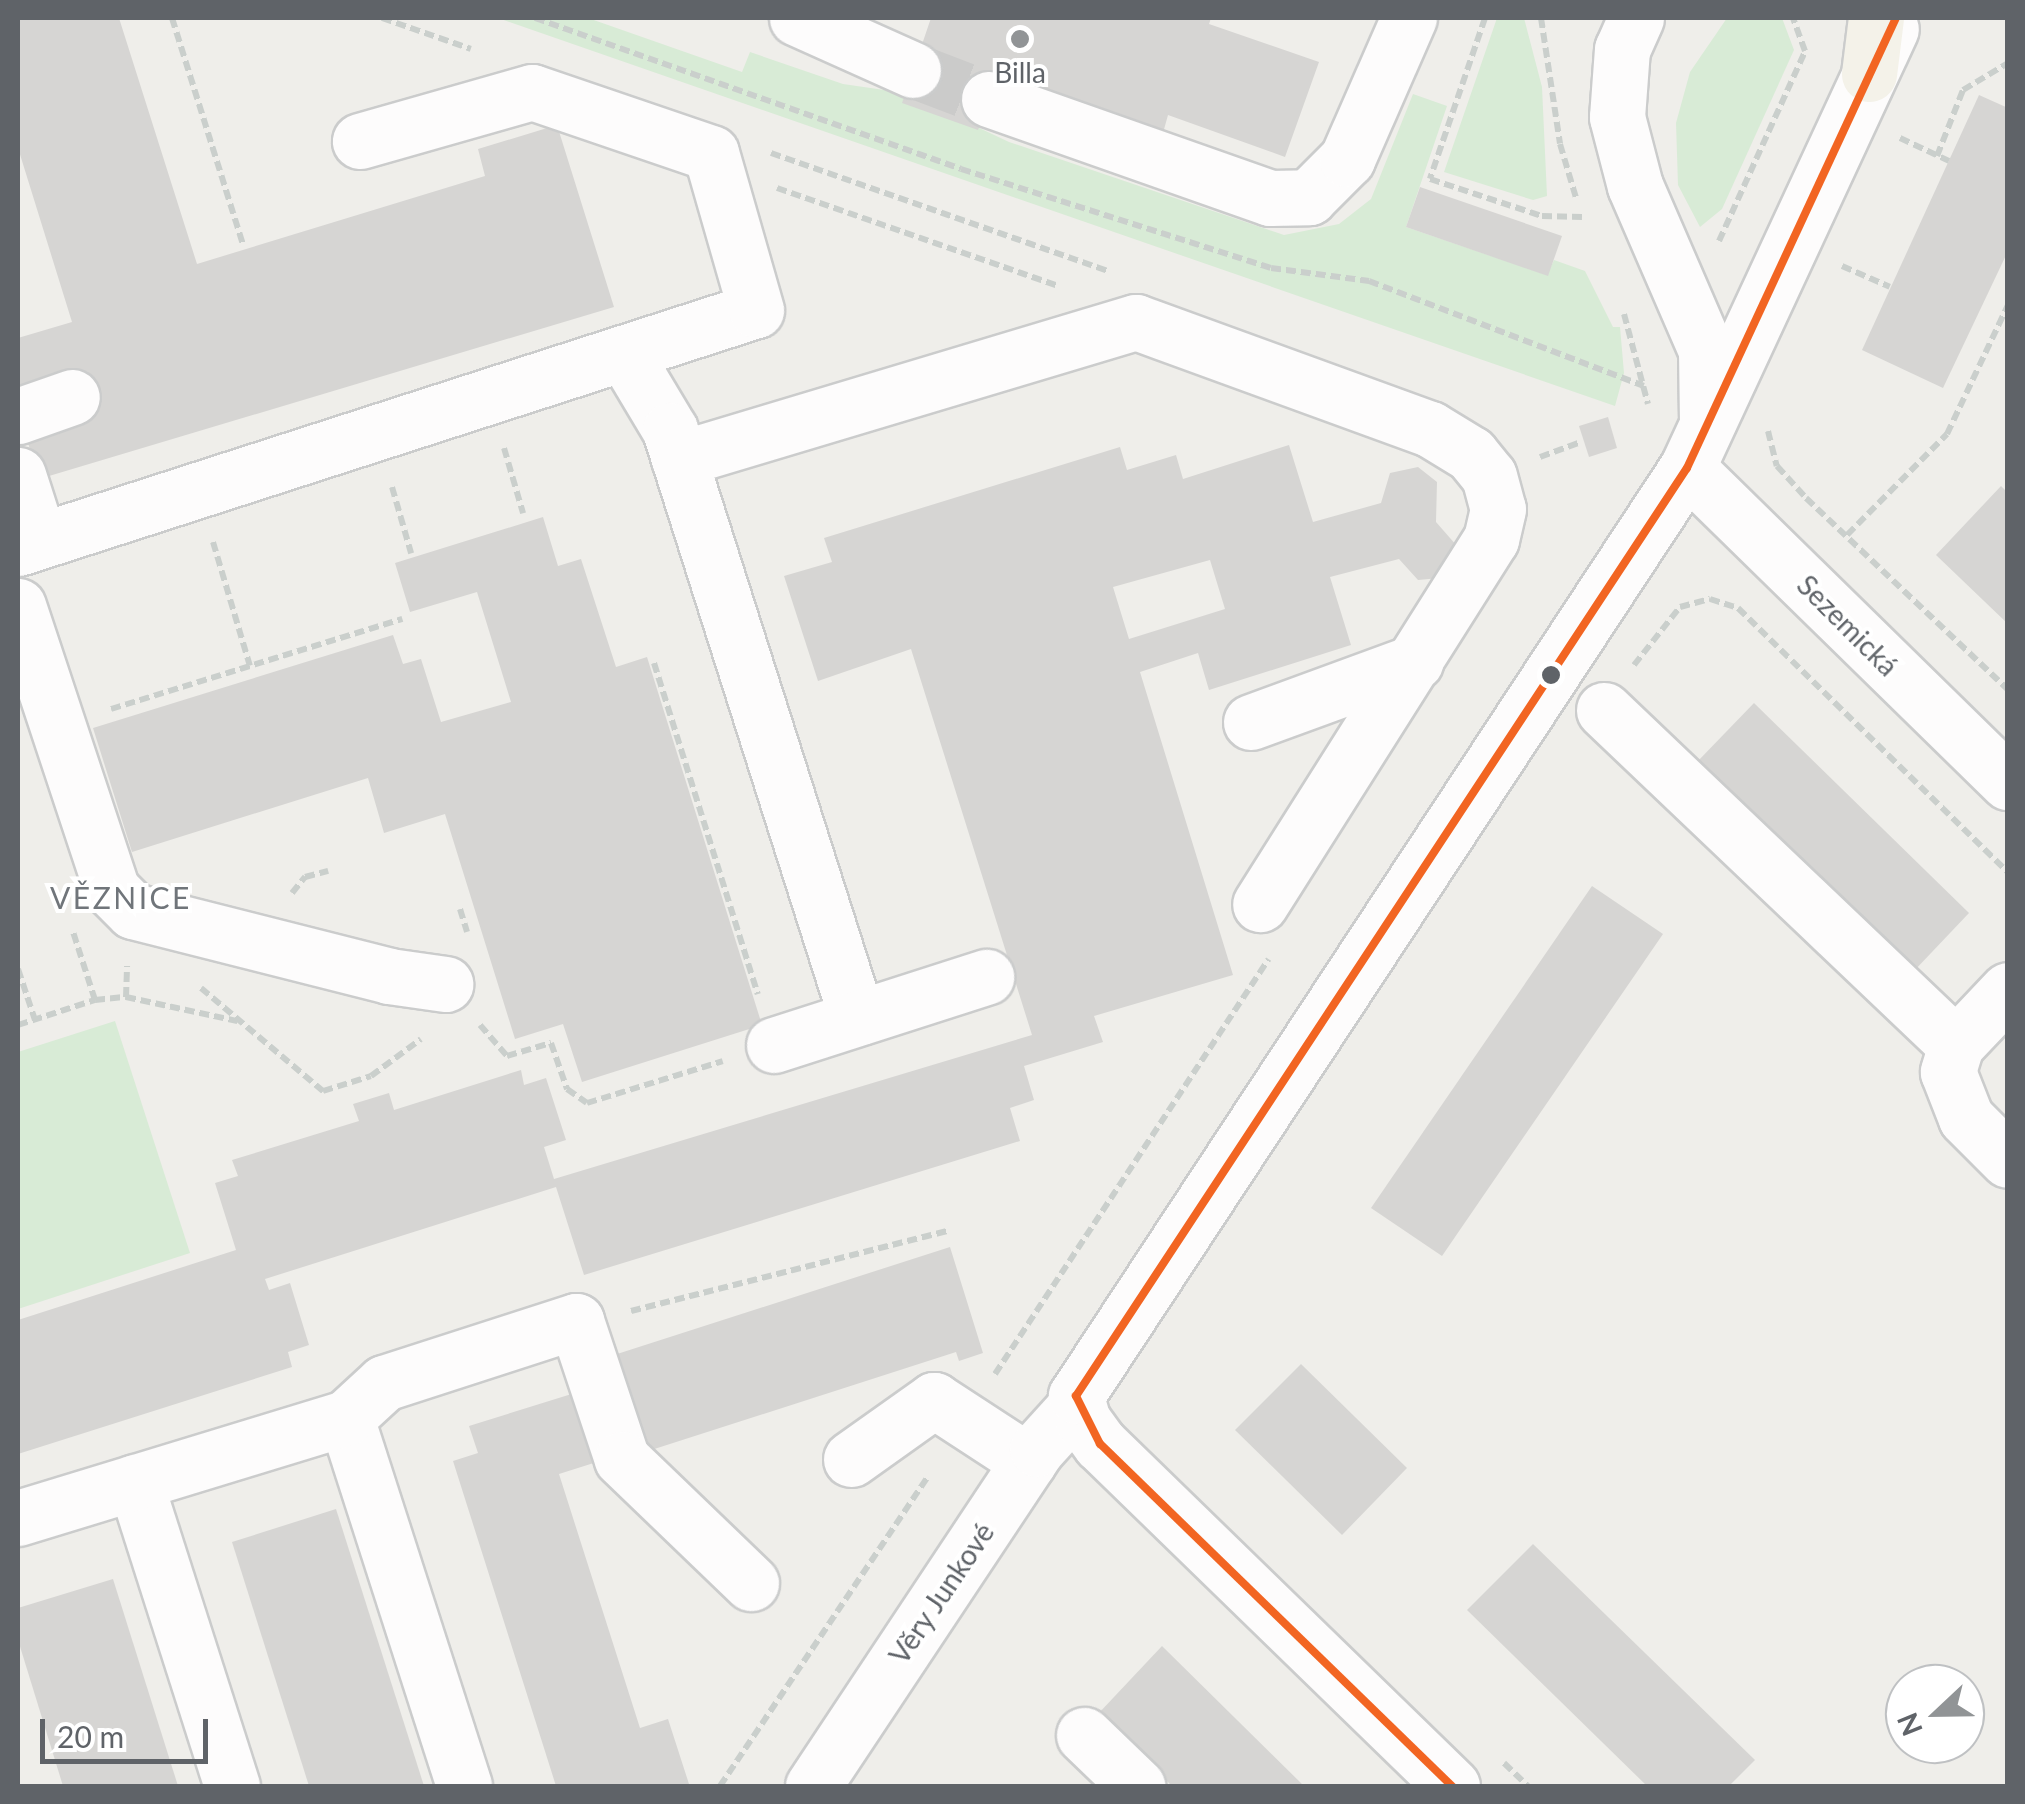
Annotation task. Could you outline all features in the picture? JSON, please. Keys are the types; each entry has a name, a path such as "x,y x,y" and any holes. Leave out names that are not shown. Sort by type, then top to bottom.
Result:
{"main road":[{"path":"1876,18 1880,108"}],"street":[{"path":"797,18 914,70"},
{"path":"989,98 1287,201 1322,190 1348,159 1409,18"},
{"path":"1636,18 1618,66 1617,117 1635,186 1706,350 1710,407 1693,457"},
{"path":"1846,18 1858,76 1880,108"},
{"path":"1693,457 1880,108 1896,18"},
{"path":"18,475 28,545 756,310 734,151 532,92 360,140"},
{"path":"679,459 1136,322 1430,429 1471,454 1490,476 1498,509 1491,540 1416,662 1271,922"},
{"path":"624,353 670,430 857,1018"},
{"path":"18,416 72,397"},
{"name":"Sezemická","path":"1693,457 2008,782"},
{"name":"Věry Junkové","path":"814,1786 1029,1462 1076,1406 1079,1386 1693,457"},
{"path":"18,606 112,890 132,911 389,976 451,1011"},
{"path":"1251,722 1416,662"},
{"path":"1604,710 1956,1045"},
{"path":"774,1045 986,976"},
{"path":"2008,990 1956,1045 1948,1072 1956,1102 2008,1160"},
{"path":"18,1518 346,1418 384,1383 576,1321 622,1459 751,1583"},
{"path":"851,1459 934,1400 1029,1462"},
{"path":"1076,1406 1100,1444 1452,1786"},
{"path":"346,1418 464,1786"},
{"path":"135,1482 232,1786"},
{"path":"1084,1735 1136,1786"}],"path":[{"path":"172,18 243,244"},
{"path":"382,18 476,50"},
{"path":"535,18 962,168 1236,257 1369,281 1644,386"},
{"path":"1485,18 1430,180 1542,216 1582,217"},
{"path":"1720,240 1805,50 1793,18"},
{"path":"1937,156 1963,90 2008,63"},
{"path":"1880,108 1887,151"},
{"path":"1880,108 1949,162"},
{"path":"734,151 1113,273"},
{"path":"734,151 747,178 1094,298 1136,322"},
{"path":"1828,281 1843,248"},
{"path":"1836,264 1890,287"},
{"path":"1847,535 1946,434 2008,305"},
{"path":"1769,421 1769,452 1777,466 2008,690"},
{"path":"485,454 523,442"},
{"path":"1542,475 1537,453 1581,442"},
{"path":"504,448 523,513"},
{"path":"374,490 410,478"},
{"path":"391,484 411,553"},
{"path":"198,490 250,666"},
{"path":"195,547 231,536"},
{"path":"1604,710 1680,606 1723,600 2008,872"},
{"path":"57,726 402,619"},
{"path":"198,986 323,1092 371,1076 451,1011 507,1056 551,1043 566,1089 587,1104 774,1045 654,663"},
{"path":"126,997 132,911"},
{"path":"720,1786 965,1420 1271,922"},
{"path":"18,969 35,1020"},
{"path":"96,1000 126,997 241,1022"},
{"path":"578,1327 947,1231"}],"green space":[{"path":"498,18 588,18 742,72 750,52 843,84 905,93 1009,142 1284,235 1339,224 1371,199 1413,94 1447,106 1406,227 1547,275 1554,260 1585,271 1613,327 1620,327 1624,373 1615,406"},
{"path":"1497,18 1524,18 1542,87 1547,196 1533,200 1444,172"},
{"path":"1727,18 1782,18 1794,50 1722,209 1700,227 1678,185 1676,123 1690,72"},
{"path":"115,1021 190,1253 18,1309 18,1052"}],"building":[{"path":"18,18 119,18 197,264 485,176 478,149 557,125 614,307 39,479 25,433 100,409 87,371 18,392 18,338 72,322 18,148"},
{"path":"931,18 1211,18 1209,24 1319,62 1285,157 1168,115 1163,133 997,76 978,130 902,103"},
{"path":"1979,95 2008,108 2008,251 1943,388 1862,350"},
{"path":"1420,187 1562,236 1548,276 1406,227"},
{"path":"1608,417 1617,448 1589,457 1579,426"},
{"path":"1289,445 1313,522 1381,503 1390,473 1418,467 1437,482 1436,522 1457,546 1440,578 1418,580 1399,559 1330,577 1351,645 1209,690 1198,653 1140,672 1233,975 1094,1016 1103,1042 1024,1066 1034,1100 1010,1108 1020,1141 584,1275 556,1187 265,1279 269,1290 290,1283 309,1345 288,1352 292,1367 18,1454 18,1320 236,1250 215,1183 238,1176 232,1160 359,1121 353,1104 389,1093 394,1110 521,1070 524,1085 546,1078 566,1140 544,1147 554,1179 1032,1035 911,649 818,681 784,576 832,562 824,538 1120,447 1127,470 1176,455 1183,479","holes":["1210,560 1225,609 1129,639 1113,587"]},
{"path":"2001,486 2008,493 2008,624 1936,555"},
{"path":"543,517 558,566 581,559 616,667 647,657 762,1025 582,1082 563,1024 515,1039 445,814 384,833 368,778 132,852 93,728 393,635 403,664 421,659 441,722 511,702 477,592 410,612 395,563"},
{"path":"1754,703 1969,913 1913,972 1697,762"},
{"path":"1592,886 1663,934 1442,1256 1371,1208"},
{"path":"950,1247 983,1353 959,1361 956,1352 645,1452 614,1355"},
{"path":"1301,1364 1407,1468 1342,1535 1235,1430"},
{"path":"578,1392 600,1461 559,1474 640,1728 668,1719 689,1784 682,1786 556,1786 453,1461 478,1453 469,1426"},
{"path":"336,1509 424,1786 309,1786 232,1542"},
{"path":"1533,1544 1755,1760 1729,1786 1647,1786 1467,1610"},
{"path":"113,1579 178,1786 63,1786 18,1640 18,1608"},
{"path":"1162,1646 1304,1786 1172,1786 1098,1714"}],"tunnel":[{"path":"913,70 989,99"}],"transit line":[{"path":"1452,1786 1100,1444 1076,1396 1687,468 1896,18"}],"place":[{"name":"Billa","path":"1020,39"}],"district":[{"name":"VĚZNICE","path":"121,897"}]}
